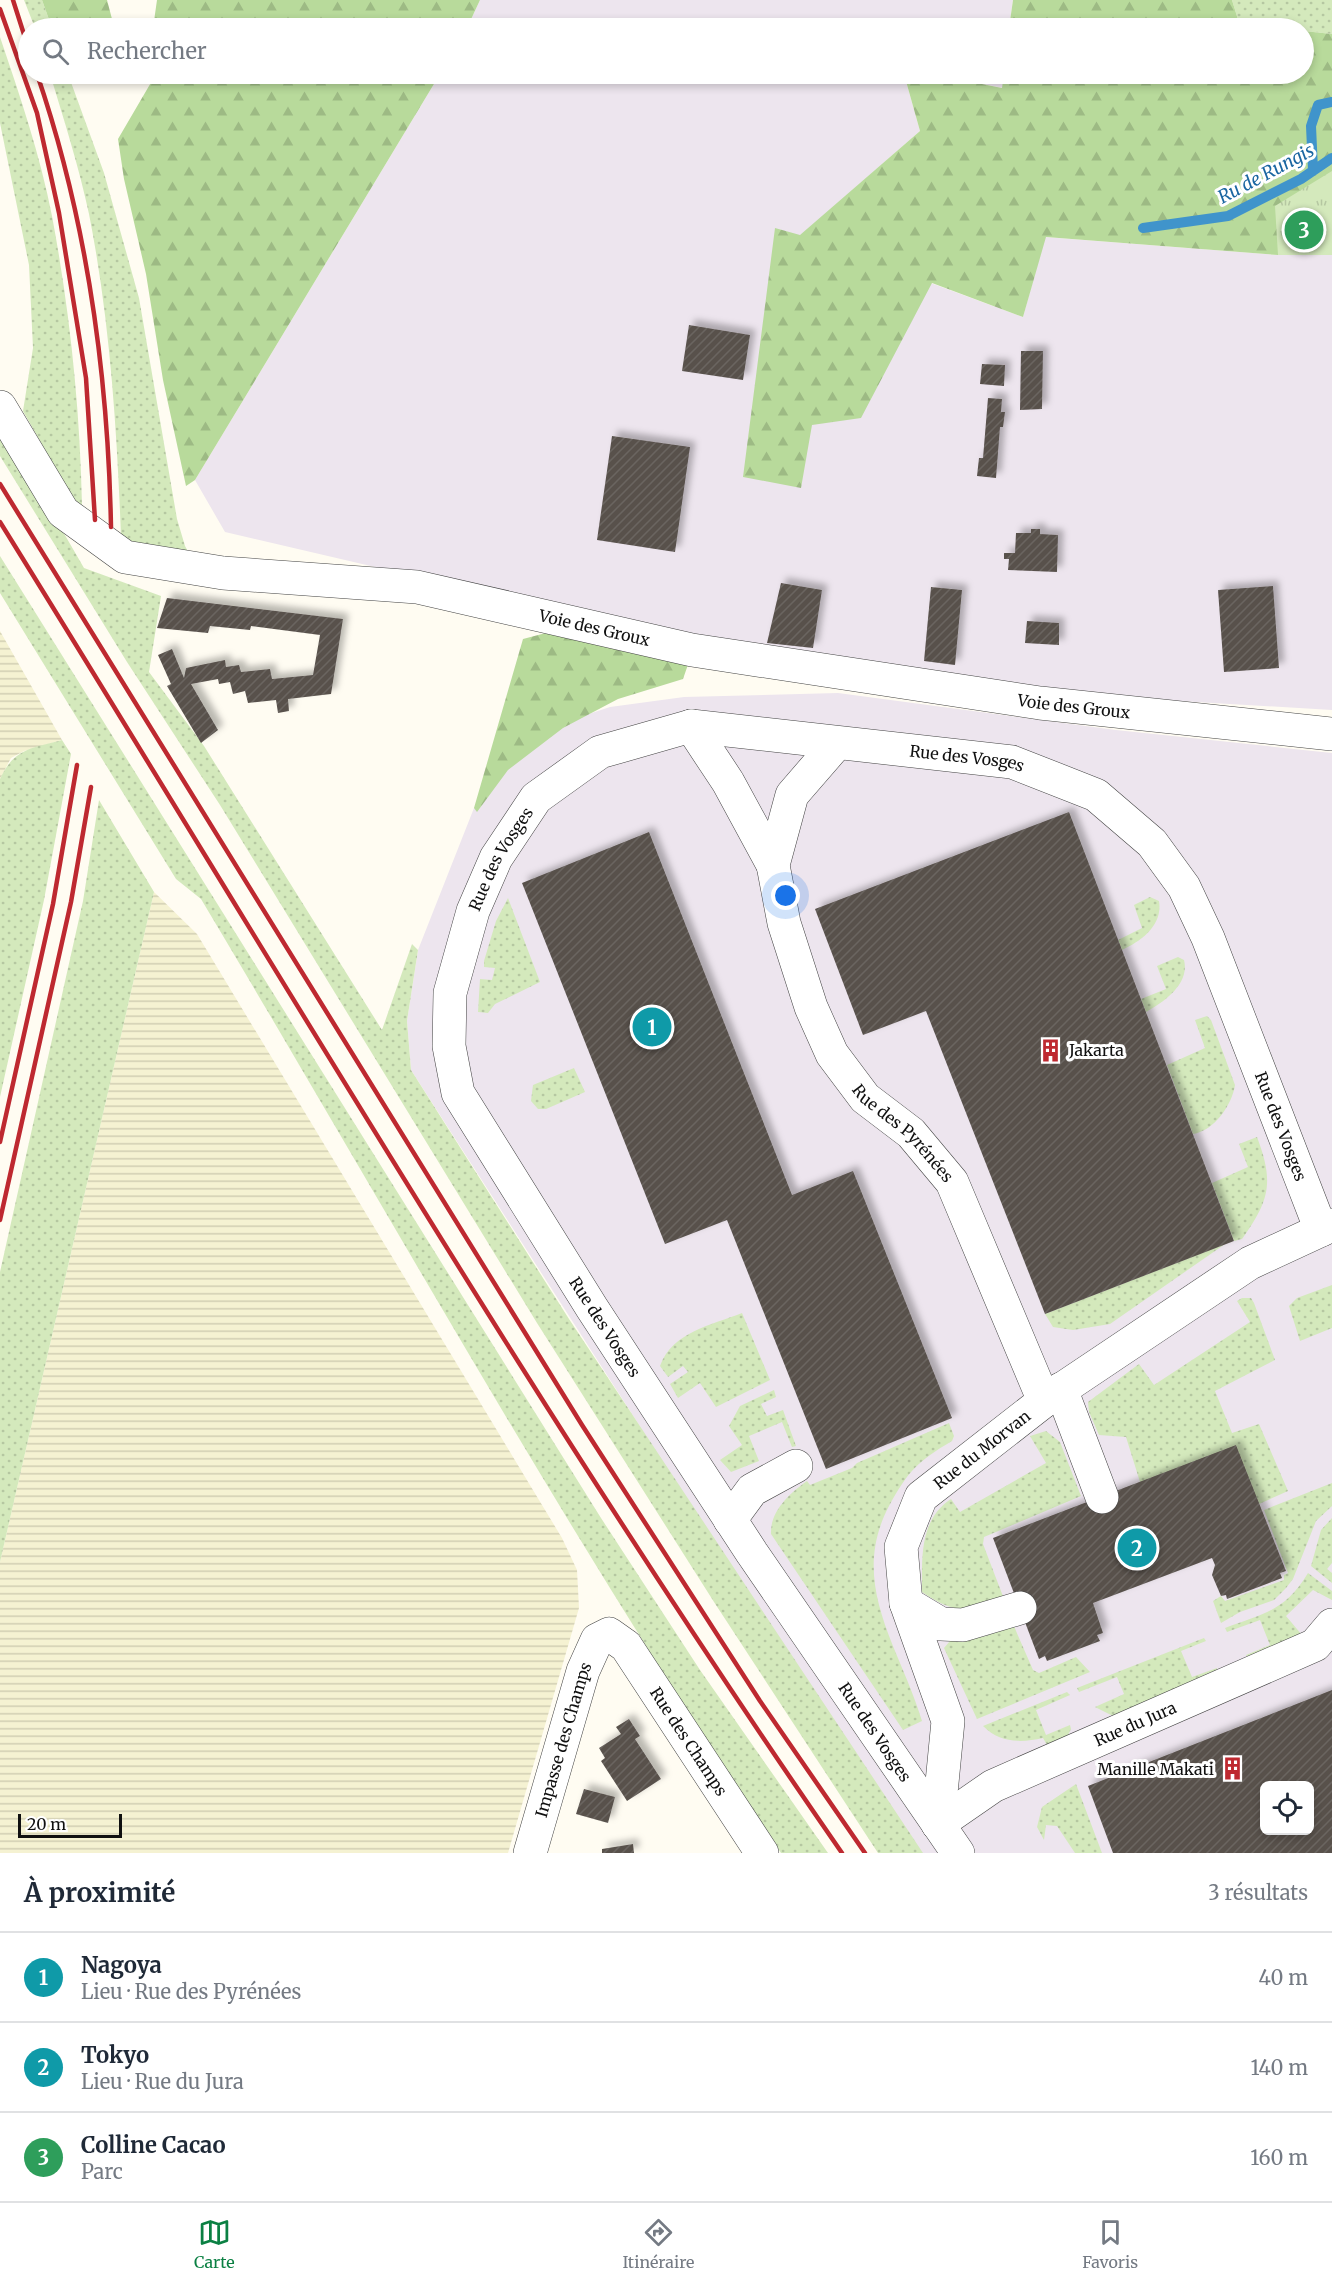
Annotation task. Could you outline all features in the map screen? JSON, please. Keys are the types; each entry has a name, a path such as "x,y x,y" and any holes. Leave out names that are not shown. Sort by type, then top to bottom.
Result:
{"street":[{"name":"Voie des Groux","path":"0,407 63,512 125,557 223,573 417,587 693,650 1040,703 1332,734"},
{"name":"Rue des Vosges","path":"958,1853 730,1520 592,1308 459,1093 449,1046 450,993 472,910 496,858 536,798 600,752 691,726 1012,762 1096,795 1152,843 1184,887 1208,938 1326,1228"},
{"name":"Rue des Pyrénées","path":"691,726 728,782 772,865 784,922 811,1007 832,1054 865,1098 911,1133 952,1182 1102,1497"},
{"name":"Rue des Pyrénées","path":"772,865 792,795 837,743"},
{"name":"Rue du Morvan","path":"938,1824 948,1722 906,1603 901,1547 921,1497 1052,1395 1250,1263 1326,1228"},
{"path":"730,1520 752,1490 795,1466"},
{"path":"906,1603 941,1624 963,1625 1020,1608"},
{"name":"Rue du Jura","path":"938,1824 993,1786 1315,1645 1332,1625"},
{"name":"Impasse des Champs","path":"530,1853 583,1671 597,1640 609,1634"},
{"name":"Rue des Champs","path":"609,1634 626,1646 762,1853"}],"shaded area":[{"path":"480,0 1013,0 1010,18 472,18"},
{"path":"434,84 907,84 920,131 801,235 1023,317 1045,237 1278,255 1332,255 1332,710 1111,697 768,651 602,620 225,532 195,480"},
{"path":"983,84 1003,84 1003,88"},
{"path":"0,631 62,740 24,751 11,758 0,779"},
{"path":"838,693 1116,730 1332,753 1332,1853 914,1853 411,1070 407,1021 418,950 474,808 543,729 610,707 684,697"},
{"path":"154,892 197,934 562,1538 577,1570 579,1608 508,1853 0,1853 0,1562"}],"green space":[{"path":"24,0 42,0 48,18 31,18"},
{"path":"42,0 107,0 112,18 48,18"},
{"path":"157,0 480,0 472,18 154,18"},
{"path":"1013,0 1232,0 1238,18 1010,18"},
{"path":"1232,0 1332,0 1332,34 1314,32 1314,18 1238,18"},
{"path":"1314,32 1332,34 1332,255 1278,255 1046,237 1023,317 932,283 861,418 812,425 801,488 743,477 775,228 800,235 920,131 907,84 982,84 1002,88 1003,84 1314,84"},
{"path":"0,37 36,148 52,216 69,324 76,396 82,505 73,499 23,411 33,348 29,265 0,123"},
{"path":"53,84 72,84 104,173 139,298 177,519 185,546 195,564 169,566 121,537 111,375 102,294 89,214"},
{"path":"150,84 434,84 195,480 186,486 163,380 146,274 124,179 118,139"},
{"path":"1332,171 1332,255 1278,255 1275,206"},
{"path":"0,423 84,568 161,596 149,672 204,746 382,1030 412,944 418,950 407,1021 411,1070 569,1319 923,1853 878,1853 714,1602 537,1323 220,805 127,662 0,456"},
{"path":"0,556 601,1518 700,1670 828,1853 781,1853 704,1737 556,1500 201,899 176,879 0,593"},
{"path":"576,625 692,653 683,679 618,699 563,728 508,770 477,812 474,808 523,639"},
{"path":"62,740 71,754 44,900 0,1097 0,779 5,769 18,755"},
{"path":"99,800 154,892 0,1562 0,1272 83,901"},
{"path":"1150,897 1159,901 1158,918 1144,937 1122,950 1118,940 1142,928 1134,905"},
{"path":"508,898 540,982 495,1004 488,1013 478,1012 480,979 492,980 495,968 484,967 484,961 496,921"},
{"path":"1178,957 1184,960 1185,969 1179,984 1168,997 1146,1012 1141,999 1166,989 1157,966"},
{"path":"1207,1016 1211,1020 1235,1085 1230,1101 1221,1116 1208,1128 1193,1134 1167,1065 1205,1048 1195,1020"},
{"path":"574,1068 585,1092 546,1109 538,1109 531,1101 533,1085"},
{"path":"1257,1137 1266,1166 1264,1201 1242,1239 1234,1241 1212,1183 1248,1167 1239,1144"},
{"path":"1225,1244 1110,1324 1073,1330 1053,1327 1045,1314"},
{"path":"1332,1285 1332,1328 1300,1341 1289,1306 1297,1298"},
{"path":"1242,1298 1251,1298 1254,1303 1275,1360 1215,1391 1232,1433 1259,1424 1288,1491 1259,1504 1140,1482 1126,1437 1099,1435 1089,1412 1088,1402 1139,1364 1154,1385 1250,1322 1237,1301"},
{"path":"742,1313 770,1380 716,1407 700,1383 678,1398 670,1384 688,1372 683,1366 668,1377 660,1366 666,1354 683,1337 694,1331"},
{"path":"774,1390 776,1397 761,1404 767,1416 783,1410 796,1446 792,1447 782,1422 749,1436 759,1461 731,1472 720,1460 742,1445 729,1426 740,1406"},
{"path":"949,1423 954,1436 952,1441 922,1461 908,1475 889,1506 878,1535 874,1562 876,1589 882,1615 922,1721 903,1730 771,1534 772,1526 782,1503 807,1481 810,1485 852,1468 857,1463"},
{"path":"1046,1431 1060,1442 1081,1496 984,1537 983,1544 1004,1599 980,1607 962,1609 944,1605 922,1592 924,1541 933,1518 951,1499 960,1512 1046,1463 1030,1436"},
{"path":"1332,1483 1332,1506 1316,1521 1293,1579 1286,1588 1274,1600 1240,1612 1221,1623 1213,1601 1221,1596 1225,1601 1284,1580 1284,1575 1288,1573 1264,1510"},
{"path":"1332,1518 1332,1563 1327,1569 1332,1573 1332,1583 1311,1566 1321,1530"},
{"path":"1308,1573 1332,1591 1332,1600 1313,1590 1286,1616 1302,1635 1248,1658 1246,1655 1270,1645 1260,1620 1227,1632 1225,1628 1273,1609 1291,1596"},
{"path":"1013,1624 1033,1670 1039,1673 1076,1657 1090,1672 977,1719 944,1648 950,1641 986,1636"},
{"path":"1204,1638 1206,1641 1181,1651 1192,1677 1217,1668 1216,1680 1115,1717 1095,1707 1124,1694 1117,1677 1079,1692 1077,1688"},
{"path":"1067,1692 1070,1695 1036,1710 1046,1735 1070,1725 1068,1735 1047,1745 1043,1738 1027,1741 1004,1739 983,1726"},
{"path":"1076,1784 1102,1853 1075,1853 1057,1826 1046,1825 1044,1840 1037,1827 1042,1807"}],"building":[{"path":"689,325 750,335 743,380 682,371"},
{"path":"1021,351 1043,351 1042,409 1020,410"},
{"path":"982,364 1005,365 1004,386 980,384"},
{"path":"988,398 1002,399 1001,412 1005,412 1003,427 1000,427 996,478 977,476 979,458 983,458"},
{"path":"612,436 690,447 675,552 597,540"},
{"path":"1031,529 1040,529 1040,534 1058,535 1057,572 1008,570 1009,559 1004,559 1004,553 1015,553 1016,533 1031,533"},
{"path":"781,583 822,590 813,648 767,643"},
{"path":"1273,586 1279,668 1224,672 1218,590"},
{"path":"931,587 962,590 955,665 924,661"},
{"path":"167,598 343,619 331,694 288,699 289,711 278,713 276,700 248,703 245,691 233,694 230,682 219,684 218,679 191,684 218,730 201,743 167,686 171,684 158,655 172,649 184,678 186,668 225,660 226,667 239,665 241,672 270,669 272,679 313,675 320,635 251,626 250,630 210,626 208,633 157,628"},
{"path":"1027,621 1059,623 1059,645 1025,643"},
{"name":"Jakarta","path":"1069,812 1234,1241 1045,1314 926,1011 863,1035 815,909"},
{"path":"649,832 792,1195 853,1171 952,1418 826,1469 727,1220 665,1244 522,883"},
{"path":"1236,1445 1286,1571 1280,1573 1282,1578 1227,1599 1226,1595 1221,1596 1212,1575 1215,1565 1212,1558 1093,1603 1103,1633 1097,1635 1100,1641 1047,1661 1045,1656 1039,1659 993,1538"},
{"name":"Manille Makati","path":"1332,1690 1332,1853 1113,1853 1088,1786"},
{"path":"629,1719 640,1736 635,1739 661,1779 627,1801 601,1761 605,1758 599,1748 621,1734 616,1727"},
{"path":"584,1789 615,1797 608,1823 576,1814"},
{"path":"633,1844 634,1853 602,1853 602,1849"}],"waterway":[{"path":"1313,170 1311,126 1318,105 1332,102"},
{"name":"Ru de Rungis","path":"1143,228 1228,216 1301,179 1332,158"}],"railway":[{"path":"13,0 19,18"},
{"path":"0,9 18,60"},
{"path":"27,84 37,113 59,213 86,378 95,520"},
{"path":"40,84 69,185 92,298 105,412 111,527"},
{"path":"0,484 582,1425 760,1701 865,1853"},
{"path":"0,522 517,1360 731,1690 842,1853"},
{"path":"0,1142 53,904 77,765"},
{"path":"0,1220 71,902 91,787"}],"place":[{"name":"Colline Cacao","path":"1304,230"},
{"name":"Nagoya","path":"652,1027"},
{"name":"Jakarta","path":"1051,1050"},
{"name":"Tokyo","path":"1137,1548"},
{"name":"Manille Makati","path":"1232,1769"}]}
